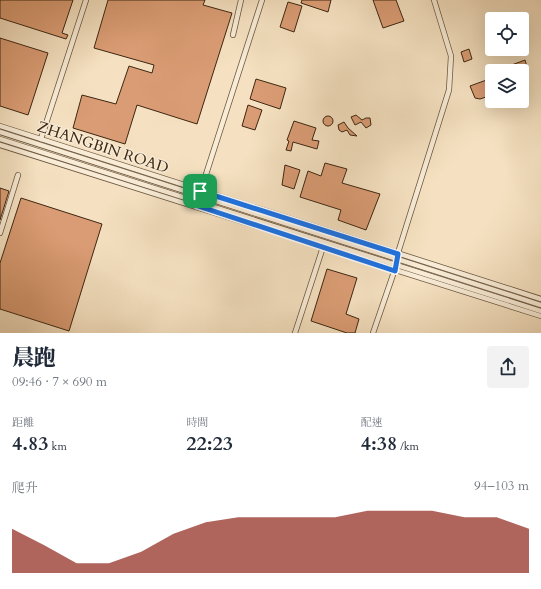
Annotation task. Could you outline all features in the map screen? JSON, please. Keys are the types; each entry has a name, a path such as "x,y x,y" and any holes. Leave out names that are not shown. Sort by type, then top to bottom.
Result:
{"street":[{"path":"41,139 86,0"},
{"path":"233,35 241,0"},
{"path":"198,204 200,193 262,0"},
{"path":"373,333 395,268 397,256 449,90 451,56 434,0"},
{"name":"ZHANGBIN ROAD","path":"0,126 200,193"},
{"name":"ZHANGBIN ROAD","path":"0,132 200,193 397,256 541,305"},
{"name":"ZHANGBIN ROAD","path":"0,139 541,316"},
{"name":"ZHANGBIN ROAD","path":"0,145 198,204 322,247 541,312"},
{"path":"0,233 18,175"},
{"path":"295,333 322,247"},
{"name":"ZHANGBIN ROAD","path":"397,256 541,299"}],"building":[{"path":"0,0 73,0 62,33 68,35 66,39 0,18"},
{"path":"108,0 205,0 203,5 232,13 197,124 137,105 125,144 73,128 82,95 116,104 129,66 152,73 154,65 94,48"},
{"path":"302,0 331,0 328,12 301,3"},
{"path":"373,0 396,0 404,21 383,28"},
{"path":"288,2 302,6 294,32 280,27"},
{"path":"0,38 48,53 28,115 0,106"},
{"path":"469,49 472,59 464,62 461,52"},
{"path":"525,60 526,64 514,64"},
{"path":"256,79 286,88 280,109 250,99"},
{"path":"485,81 485,97 480,99 475,98 470,86"},
{"path":"248,105 262,110 255,130 242,126"},
{"path":"356,115 362,120 370,118 371,125 366,128 361,122 355,125 351,117"},
{"path":"326,116 330,116 332,117 332,125 326,126 323,123 323,119"},
{"path":"294,121 316,128 312,140 319,141 317,149 293,142 291,151 286,150 289,141 287,140"},
{"path":"344,122 357,136 350,135 347,130 342,132 339,130 338,125"},
{"path":"325,163 347,169 342,183 380,194 366,230 338,220 341,210 300,197 308,171 321,176"},
{"path":"285,165 300,170 294,189 282,185"},
{"path":"0,188 9,191 0,220"},
{"path":"21,198 102,224 69,331 0,309 0,263"},
{"path":"327,269 357,278 346,314 359,319 355,333 347,333 311,321"}],"route":[{"path":"200,191 398,254 395,271 198,206 201,196 200,191"}]}
